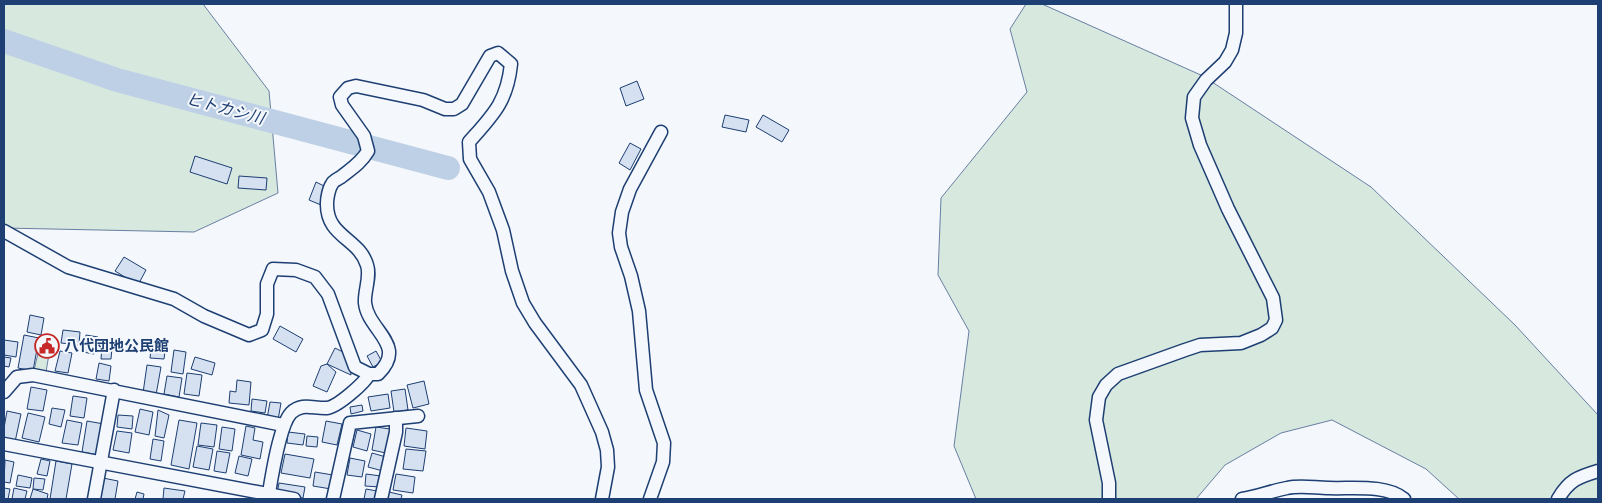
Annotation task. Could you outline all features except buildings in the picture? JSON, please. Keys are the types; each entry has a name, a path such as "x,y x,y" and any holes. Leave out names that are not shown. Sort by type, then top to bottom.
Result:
{"street":[{"path":"1109,499 1109,484 1096,420 1099,397 1106,385 1118,374 1200,345 1241,343 1261,335 1272,328 1276,320 1273,298 1228,209 1200,145 1192,118 1194,96 1206,80 1226,62 1232,50 1236,33 1236,4"},
{"path":"4,231 68,267 174,299 204,316 249,335 262,330 267,314 267,284 273,270 296,270 315,277 328,294 356,367 369,374 378,374 387,366 388,343 370,316 366,305 367,265 358,250 340,234 328,219 327,201 332,184 363,160 368,151 364,136 342,105 340,97 348,88 356,86 423,100 445,109 454,109 462,104 490,56 498,53 511,64 509,80 498,108 469,142 470,159 492,200 503,230 512,271 523,303 535,323 581,385 602,432 607,450 608,467 602,499"},
{"path":"650,499 663,462 664,443 646,390 639,311 631,276 621,247 619,233 622,212 630,189 661,132"},
{"path":"268,497 284,425 290,414 298,407 329,408 338,404 366,381 369,374"},
{"path":"4,392 17,377 33,376 114,390 284,425"},
{"path":"94,499 114,390"},
{"path":"333,499 350,423 418,416"},
{"path":"382,499 396,432 396,418"},
{"path":"4,444 268,497 294,499"},
{"path":"1558,499 1563,490 1578,477 1598,471"},
{"path":"1242,499 1301,486 1374,489 1388,492 1404,499"}],"shaded area":[{"path":"4,4 203,4 269,91 278,193 194,232 4,228"},
{"path":"1026,4 1042,4 1203,76 1371,187 1515,325 1598,415 1598,499 1459,499 1426,469 1332,420 1281,433 1225,465 1196,499 976,499 954,446 969,331 938,275 941,198 1027,92 1010,29"},
{"path":"38,353 49,354 45,378 33,375"}],"waterway":[{"name":"ヒトカシ川","path":"4,41 117,80 448,168"}],"place":[{"name":"八代団地公民館","path":"47,346"}]}
